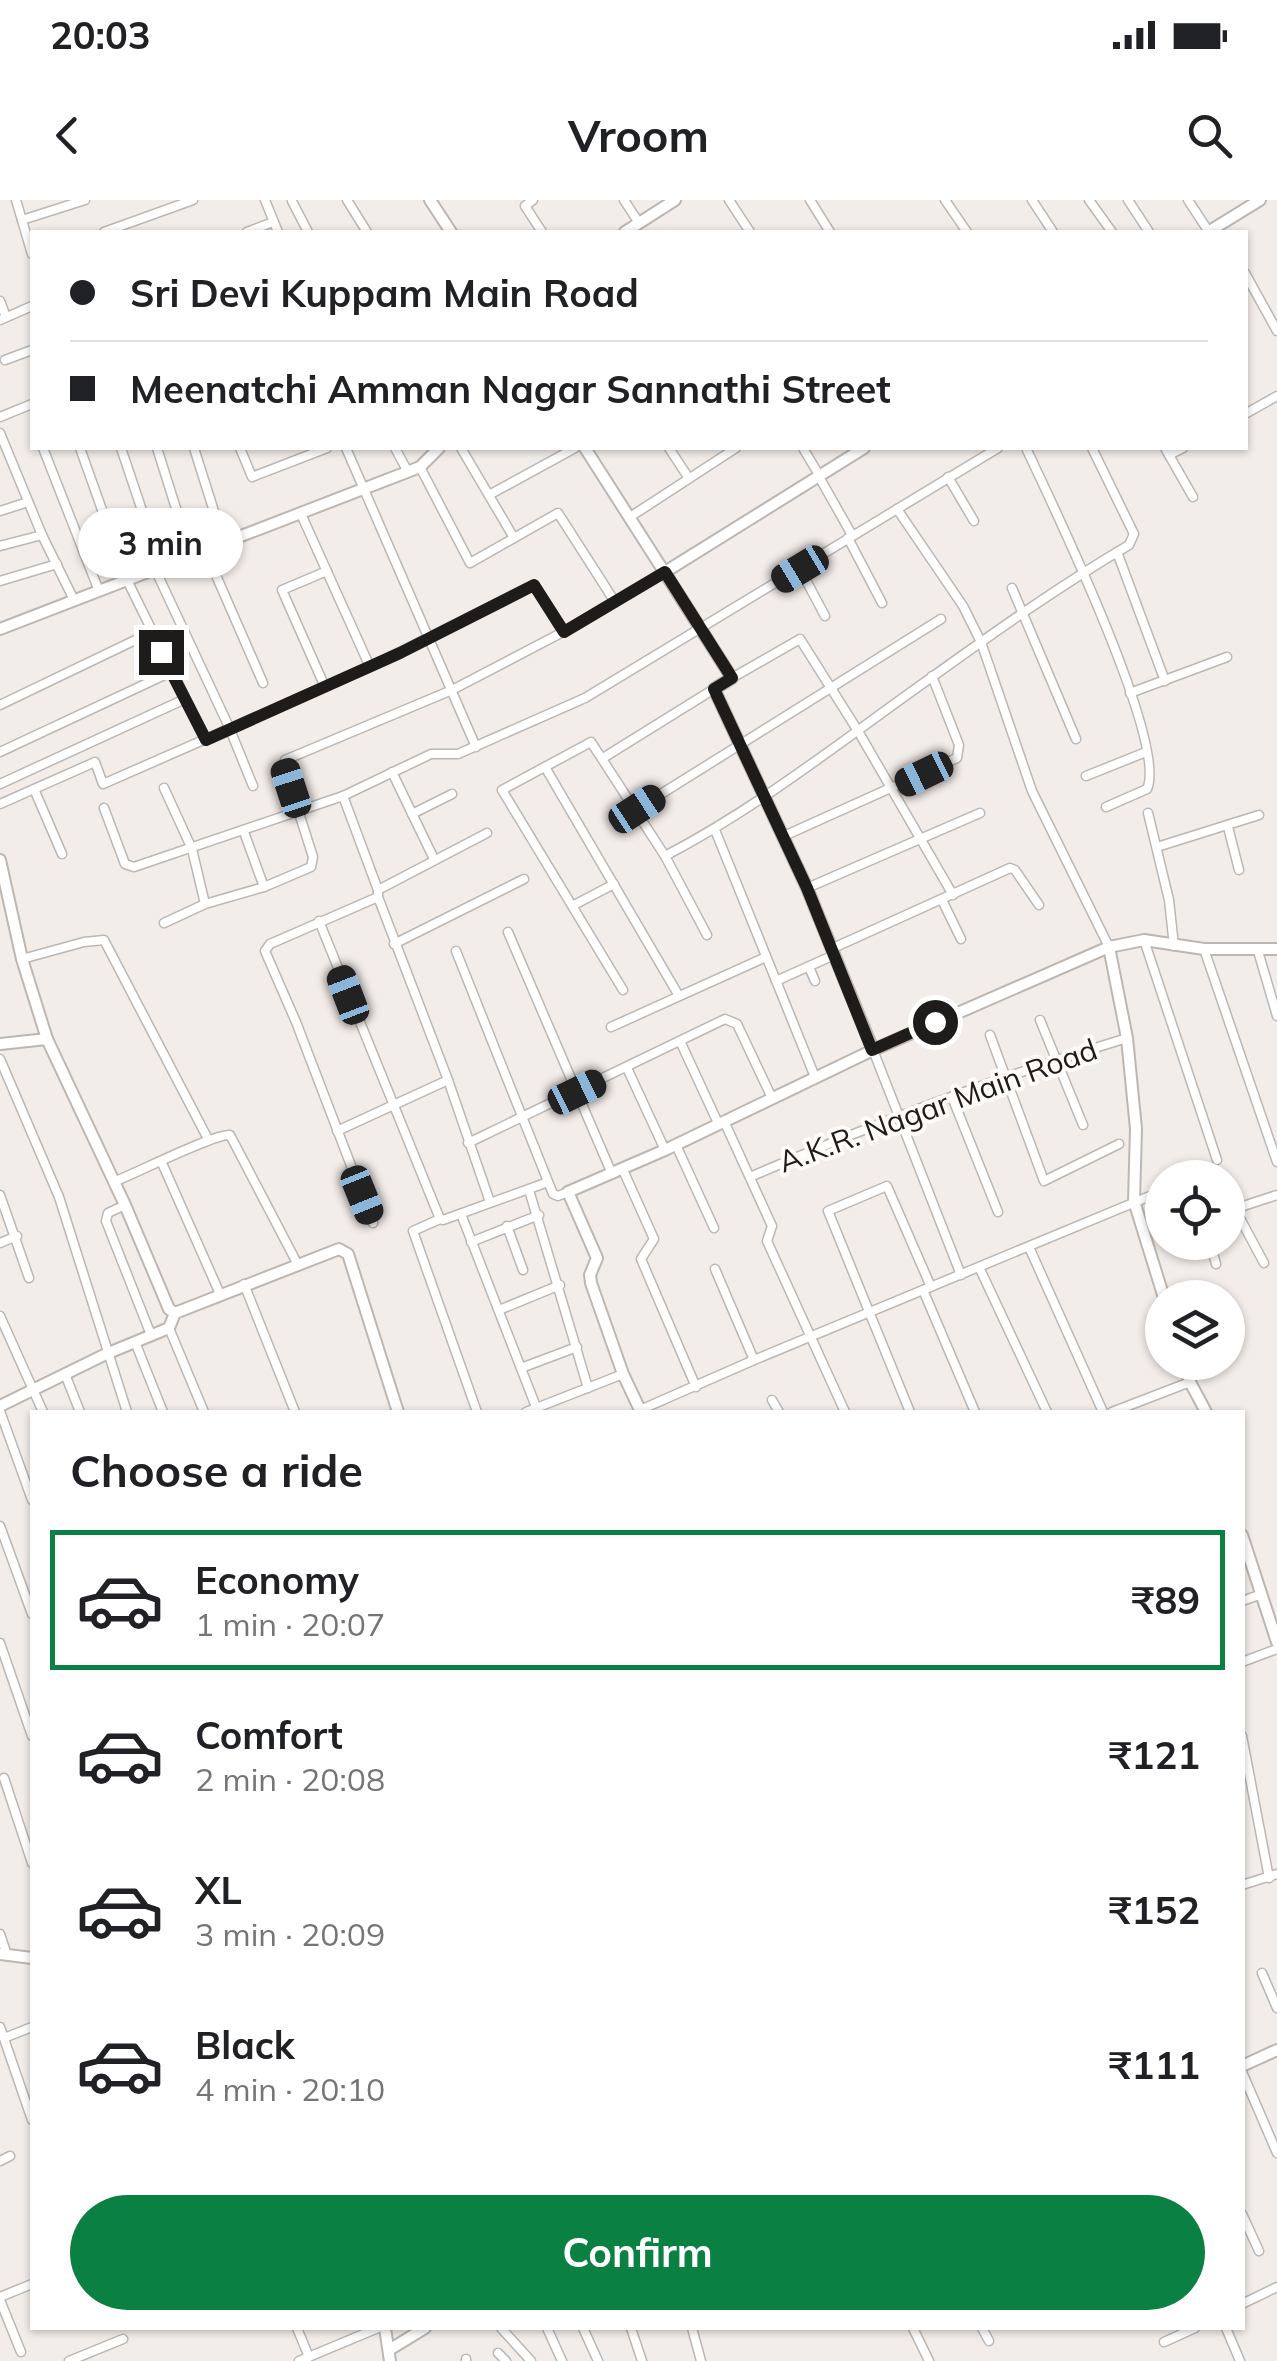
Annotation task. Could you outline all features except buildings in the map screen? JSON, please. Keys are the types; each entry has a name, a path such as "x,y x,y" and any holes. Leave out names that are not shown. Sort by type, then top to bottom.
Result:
{"street":[{"path":"16,200 30,247"},
{"path":"22,220 54,205 85,200"},
{"path":"110,230 193,200"},
{"path":"265,200 277,230"},
{"path":"347,200 366,230"},
{"path":"430,200 450,230"},
{"path":"624,200 639,223"},
{"path":"627,230 674,200"},
{"path":"729,200 749,230"},
{"path":"810,200 829,230"},
{"path":"946,200 965,230"},
{"path":"1032,200 1052,230"},
{"path":"1089,200 1111,230"},
{"path":"1128,200 1148,230"},
{"path":"1188,200 1214,230"},
{"path":"1216,230 1256,201"},
{"path":"292,202 307,230"},
{"path":"529,203 541,230"},
{"path":"252,230 274,222"},
{"path":"1248,278 1277,331"},
{"path":"0,301 3,318 30,307"},
{"path":"5,360 30,351"},
{"path":"1248,412 1277,396"},
{"path":"0,417 30,405"},
{"path":"0,433 74,600"},
{"path":"44,450 99,591"},
{"path":"81,450 127,580 206,740"},
{"path":"122,450 158,568 252,786"},
{"path":"157,450 191,556"},
{"path":"195,450 224,543"},
{"path":"241,450 252,477 322,450"},
{"path":"347,450 476,747"},
{"path":"397,450 408,472"},
{"path":"0,628 408,472 420,467 438,450"},
{"path":"462,450 514,538"},
{"path":"489,495 571,450"},
{"path":"586,450 732,678"},
{"path":"670,450 688,477"},
{"path":"630,517 733,450"},
{"path":"804,450 882,603"},
{"path":"164,923 206,904 305,871 314,863 284,766 288,759 452,690 564,632 861,450"},
{"path":"104,808 127,866 140,866 344,796 431,754 458,754 476,747 584,698 995,450"},
{"path":"1027,450 1084,571 1130,693 1151,772 1147,788 1106,807"},
{"path":"665,856 715,830 766,796 1024,610 1132,542 1134,534 1093,450"},
{"path":"1167,451 1193,497"},
{"path":"0,463 11,460"},
{"path":"420,467 470,563 558,514 615,602"},
{"path":"948,477 974,521"},
{"path":"0,511 28,502"},
{"path":"896,508 963,606 981,642 1032,791 1109,947 1127,1038 1136,1129 1134,1200 1158,1280"},
{"path":"301,514 370,667"},
{"path":"0,546 42,535"},
{"path":"205,550 263,684"},
{"path":"1117,552 1165,681"},
{"path":"0,581 57,564"},
{"path":"800,569 825,616"},
{"path":"325,687 282,590 327,571"},
{"path":"0,804 95,762 104,784 370,667 534,585 564,632"},
{"path":"1012,588 1076,739"},
{"path":"637,809 941,618"},
{"path":"0,704 152,632"},
{"path":"603,758 800,639 952,895"},
{"path":"1130,693 1227,657"},
{"path":"0,752 171,672"},
{"path":"784,836 891,790 959,755 959,745 932,676"},
{"path":"714,689 807,888 962,1275"},
{"path":"0,784 185,698"},
{"path":"624,990 502,790 592,742 637,809 707,935"},
{"path":"1086,776 1146,752"},
{"path":"545,767 679,996"},
{"path":"392,772 434,860"},
{"path":"164,788 192,848 206,904"},
{"path":"34,789 62,854"},
{"path":"412,814 452,794"},
{"path":"344,796 394,944 448,1080 490,1202"},
{"path":"1148,812 1169,900 1174,946"},
{"path":"807,888 980,813"},
{"path":"1157,847 1260,815"},
{"path":"1228,827 1239,870"},
{"path":"715,830 815,1077"},
{"path":"244,832 264,886"},
{"path":"373,1223 296,1022 265,954 270,944 378,893 487,832"},
{"path":"0,860 22,958 47,1039 175,1313"},
{"path":"776,981 1011,868 1039,905"},
{"path":"394,944 524,879"},
{"path":"574,905 614,884"},
{"path":"942,900 961,939"},
{"path":"0,924 13,920"},
{"path":"320,922 440,1219"},
{"path":"508,932 577,1092 654,1240 640,1259 696,1386"},
{"path":"22,958 104,940 208,1139"},
{"path":"1144,940 1217,1160"},
{"path":"456,950 521,1118 556,1196 670,1148 872,1050 1109,947 1144,940 1204,949 1277,949"},
{"path":"1204,949 1277,1162"},
{"path":"1258,951 1277,1016"},
{"path":"611,1027 766,957"},
{"path":"808,966 815,981"},
{"path":"468,1143 725,1019 733,1021 772,1098"},
{"path":"1040,1020 1083,1125"},
{"path":"990,1035 1044,1181 1119,1144"},
{"name":"A.K.R. Nagar Main Road","path":"750,1177 898,1116 1127,1038"},
{"path":"0,1044 47,1039"},
{"path":"680,1041 772,1226 768,1241 844,1410"},
{"path":"0,1060 59,1197 126,1410"},
{"path":"627,1068 714,1228"},
{"path":"337,1130 448,1080"},
{"path":"952,1097 998,1212"},
{"path":"113,1182 208,1139 221,1134 230,1136 297,1263"},
{"path":"162,1163 220,1294"},
{"path":"476,1410 413,1231 548,1182"},
{"path":"909,1410 828,1211 887,1186 974,1410"},
{"path":"529,1190 588,1388"},
{"path":"568,1192 595,1250 596,1264 590,1279 623,1374 641,1410"},
{"path":"0,1196 29,1278"},
{"path":"1245,1206 1277,1196"},
{"path":"643,1410 1145,1197"},
{"path":"126,1205 108,1212 106,1220 150,1335"},
{"path":"461,1214 537,1410 623,1374"},
{"path":"471,1242 538,1215"},
{"path":"507,1226 523,1270"},
{"path":"1245,1232 1264,1263"},
{"path":"0,1243 17,1236"},
{"path":"1029,1247 1102,1410"},
{"path":"203,1410 170,1328 175,1313 333,1249 348,1254 397,1410"},
{"path":"1215,1260 1216,1264"},
{"path":"979,1268 1046,1410"},
{"path":"714,1269 754,1360"},
{"path":"244,1284 294,1410"},
{"path":"499,1310 560,1285"},
{"path":"0,1316 42,1410"},
{"path":"30,1494 0,1408 106,1354 170,1328"},
{"path":"135,1342 162,1410"},
{"path":"521,1368 576,1347"},
{"path":"66,1374 79,1410"},
{"path":"1117,1410 1190,1382 1205,1410"},
{"path":"772,1400 778,1410"},
{"path":"0,1526 30,1608"},
{"path":"1245,1543 1277,1645 1245,1661"},
{"path":"1245,1600 1262,1594"},
{"path":"0,1643 29,1715"},
{"path":"1245,1750 1273,1876 1245,1884"},
{"path":"4,1778 30,1857"},
{"path":"0,1934 3,1955 30,1958"},
{"path":"1262,1973 1277,2008"},
{"path":"30,2028 2,2033 30,2114"},
{"path":"1245,2067 1277,2050"},
{"path":"1245,2076 1277,2153"},
{"path":"0,2161 10,2156"},
{"path":"1245,2220 1259,2250"},
{"path":"21,2352 0,2298 30,2285"},
{"path":"1245,2303 1277,2287"},
{"path":"297,2330 304,2359 376,2330"},
{"path":"382,2330 389,2356 422,2330"},
{"path":"503,2330 531,2361"},
{"path":"547,2361 561,2358 548,2330"},
{"path":"584,2330 598,2361"},
{"path":"632,2330 642,2361"},
{"path":"693,2330 702,2361"},
{"path":"914,2330 928,2361"},
{"path":"983,2330 989,2341"},
{"path":"1164,2342 1191,2330"},
{"path":"1227,2330 1240,2361"},
{"path":"69,2361 122,2339"},
{"path":"498,2353 506,2361"}],"route":[{"path":"161,652 206,740 400,653 534,585 564,632 665,572 732,678 714,689 807,888 872,1050 935,1022"}]}
